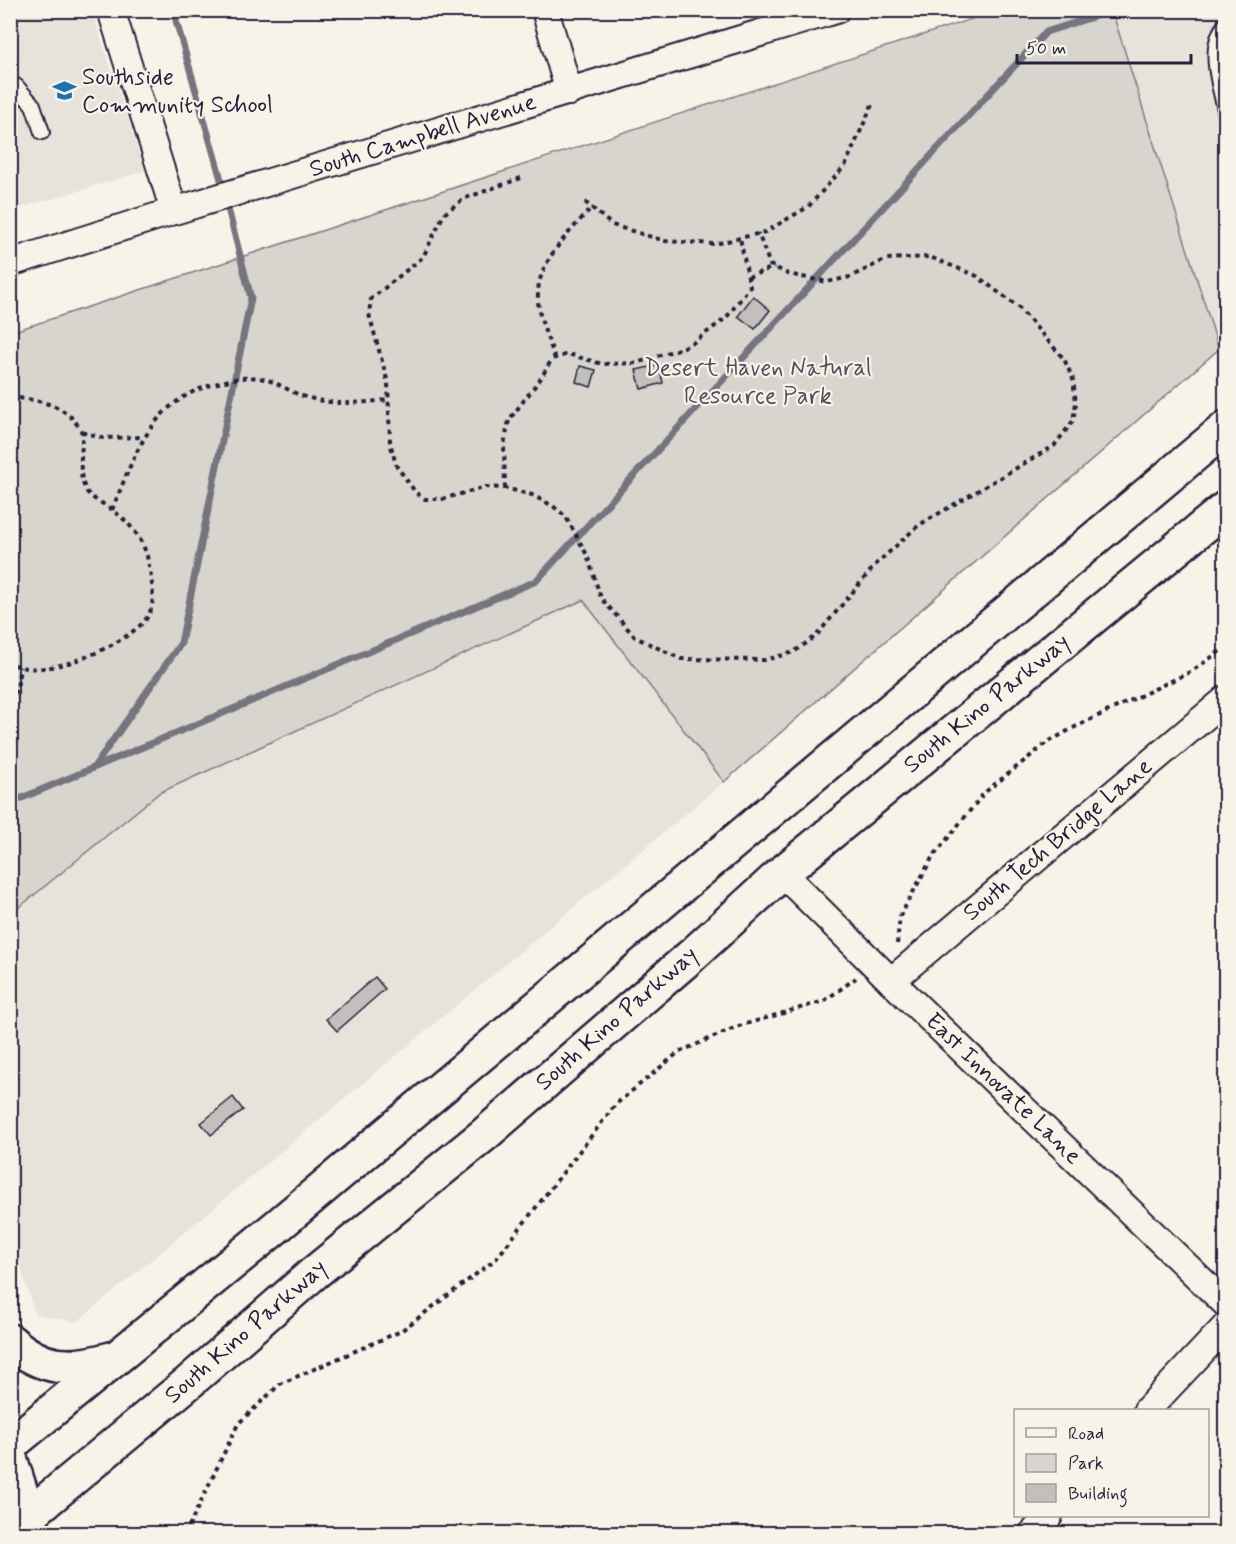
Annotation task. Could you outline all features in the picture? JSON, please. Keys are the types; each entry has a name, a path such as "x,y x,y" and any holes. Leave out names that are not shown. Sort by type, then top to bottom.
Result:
{"main road":[{"path":"10,1445 275,1228 1226,428"},
{"name":"South Kino Parkway","path":"24,1527 314,1273 494,1126 690,957 782,873 1226,508"},
{"path":"10,1341 19,1349 46,1364 62,1368 115,1358"},
{"path":"10,1458 24,1527"}],"street":[{"path":"111,10 174,211"},
{"path":"545,10 569,93"},
{"name":"South Campbell Avenue","path":"10,264 174,211 569,93 820,13"},
{"name":"South Tech Bridge Lane","path":"883,973 1226,699"},
{"name":"East Innovate Lane","path":"782,873 1226,1304"},
{"path":"1148,1409 1226,1326"},
{"path":"1032,1533 1047,1517"}],"lane":[{"path":"1226,24 1221,30 1215,55 1226,115"},
{"path":"10,86 16,86 33,105 42,132"}],"path":[{"path":"585,202 612,225 665,241 715,244 765,231 808,207 845,166 872,105"},
{"path":"521,178 463,199 444,214 423,257 371,299 369,314 388,383 390,442 396,465 416,493 425,499 442,499 486,487 505,488 532,495 553,506 566,517 587,555 601,598 635,637 681,658 765,660 794,652 816,636 877,563 919,525 1054,446 1073,421 1076,402 1073,379 1064,359 1019,308 977,276 930,257 887,259 850,277 826,282 788,274 770,265 758,233"},
{"path":"555,358 540,316 537,293 547,261 592,207"},
{"path":"505,488 504,445 509,420 541,378 552,359 568,354 602,364 637,363 690,345 726,318 750,287 740,238"},
{"path":"748,277 775,267"},
{"path":"112,510 140,444 167,408 198,388 238,378 263,378 304,397 336,404 387,400"},
{"path":"10,397 46,402 70,415 82,432 80,474 88,494 123,517 141,537 149,564 153,598 147,618 122,639 74,662 43,670 20,667 10,663"},
{"path":"82,432 103,438 145,437"},
{"path":"183,1533 190,1524 238,1424 280,1384 401,1331 496,1259 616,1104 679,1052 739,1026 824,1001 883,973 897,950 900,916 932,858 984,793 1048,742 1075,726 1192,671 1226,647"},
{"path":"10,702 18,689 20,667"}],"shaded area":[{"name":"Southside Community School","path":"11,11 92,11 145,171 11,211"},
{"path":"1112,11 1225,11 1226,345 1219,349"},
{"path":"584,600 724,782 77,1322 35,1314 11,1235 10,914 159,793"}],"green space":[{"name":"Desert Haven Natural Resource Park","path":"996,11 1112,11 1219,349 724,782 583,600 159,793 11,914 11,332"}],"building":[{"path":"10,11 16,29 10,31"},
{"path":"753,296 770,310 755,329 738,316"},
{"path":"659,365 663,383 641,389 636,370"},
{"path":"580,366 596,370 591,387 576,382"},
{"path":"375,977 385,989 337,1031 326,1019"},
{"path":"233,1097 243,1110 211,1135 201,1123"}],"waterway":[{"path":"173,10 224,190"},
{"path":"10,803 536,581 1046,32 1114,10"},
{"path":"94,767 181,643 251,298 226,201"}],"place":[{"name":"Southside Community School","path":"64,91"}]}
